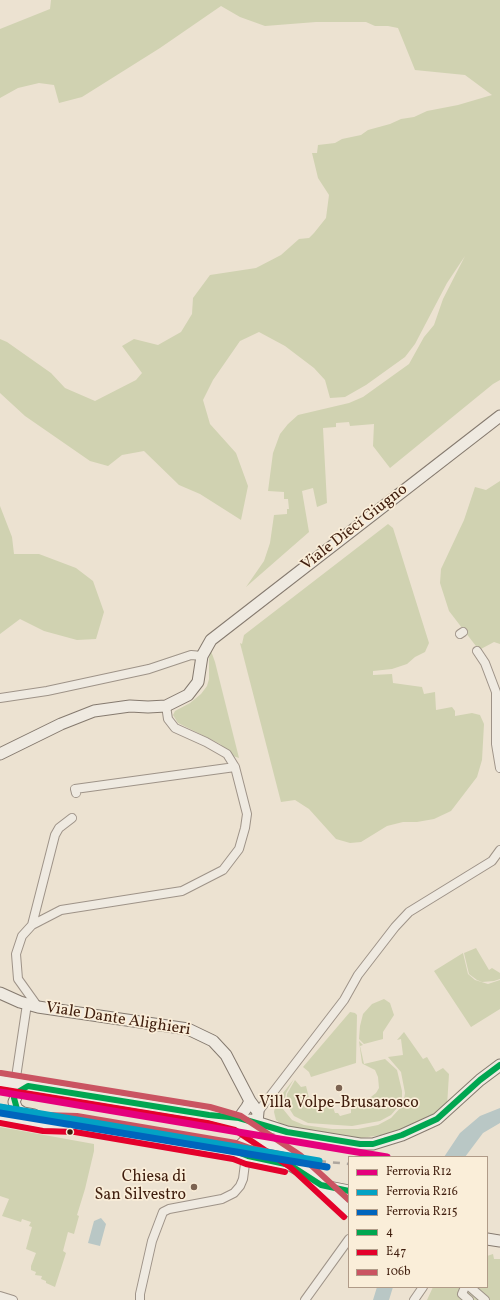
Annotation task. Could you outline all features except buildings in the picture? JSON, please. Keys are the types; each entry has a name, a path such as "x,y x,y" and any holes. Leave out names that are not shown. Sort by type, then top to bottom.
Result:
{"main road":[{"name":"Viale Dieci Giugno","path":"202,656 211,640 500,416"},
{"path":"0,754 61,724 94,711 112,707 130,706 148,708 166,706 181,699 194,689 200,674 202,656"},
{"name":"Viale Dante Alighieri","path":"0,994 33,1006 188,1029 213,1041 226,1055 250,1101 256,1122"},
{"path":"0,1081 209,1115 239,1118 256,1122 293,1135 360,1144 373,1144 402,1135 437,1119 480,1080 500,1065"},
{"path":"28,1086 18,1092 14,1098 17,1109 23,1113 76,1124 235,1151 246,1156 290,1165 331,1193 348,1210"},
{"path":"239,1118 247,1108 250,1101"},
{"path":"0,1115 44,1123 76,1124"},
{"path":"209,1115 238,1123 256,1122"},
{"path":"256,1122 269,1142 295,1161 318,1183 348,1192"},
{"path":"235,1151 246,1141 256,1122"},
{"path":"235,1151 293,1135"},
{"path":"293,1135 287,1146 295,1161"},
{"path":"331,1193 348,1202"},
{"path":"488,1239 500,1241"},
{"path":"488,1248 500,1246"}],"street":[{"path":"477,651 493,679 496,692 496,744 500,768"},
{"path":"0,698 47,691 141,671 191,655 202,656"},
{"path":"15,1084 33,1006 18,979 16,954 22,936 32,924 61,910 182,891 223,870 238,849 245,828 247,814 236,767 227,754 206,742 175,728 168,719 166,706"},
{"path":"76,793 75,789 236,767"},
{"path":"32,924 55,835 59,828 72,818"},
{"path":"256,1122 344,1000 358,976 395,926 409,912 492,861 500,850"},
{"path":"140,1300 152,1241 156,1227 163,1212 222,1199 234,1193 240,1186 243,1179 246,1156"},
{"path":"305,1300 348,1239"},
{"path":"414,1300 415,1288"},
{"path":"414,1300 422,1288"},
{"path":"465,1288 462,1294 469,1300"},
{"path":"471,1288 485,1300"},
{"path":"0,1296 12,1300"}],"green space":[{"path":"51,0 500,0 500,380 493,384 390,468 373,446 374,424 350,426 349,422 336,423 336,427 323,428 327,503 317,507 313,488 302,491 309,532 246,587 264,561 270,543 274,515 287,514 287,509 289,509 288,499 284,499 284,492 268,491 273,453 280,434 298,415 349,403 363,397 409,364 424,337 434,325 443,299 465,256 447,283 415,344 405,357 366,385 345,397 330,398 325,380 314,368 285,346 259,332 240,341 213,380 203,400 210,424 236,453 248,486 241,520 200,494 179,485 144,451 122,455 108,466 90,461 25,416 0,393 0,339 7,342 51,373 65,388 95,401 136,380 142,373 122,346 134,339 158,345 181,332 192,314 193,298 210,275 256,268 281,255 299,239 309,238 314,233 326,218 329,195 318,178 312,153 317,153 318,145 335,143 342,139 361,135 368,130 390,124 401,119 414,117 427,111 458,105 492,95 465,75 415,70 398,28 375,26 366,22 316,22 265,26 240,17 221,6 160,48 82,97 59,103 54,85 39,83 18,88 0,98 0,29 50,9"},
{"path":"500,481 500,644 494,642 479,650 449,611 440,583 441,569 464,520 475,487 486,490"},
{"path":"0,506 12,537 14,554 39,554 76,568 93,581 104,612 96,639 77,640 44,631 20,619 0,634"},
{"path":"388,524 393,528 429,643 425,652 415,657 407,664 392,669 373,671 373,675 392,674 393,683 422,687 424,694 435,692 436,710 452,707 455,711 455,716 472,713 480,715 484,724 482,760 477,777 451,811 434,819 417,822 403,822 387,826 361,842 350,843 336,839 309,809 295,800 281,802 240,643 242,644 244,635"},
{"path":"211,651 239,758 233,756 220,744 178,723 173,715 175,711 190,703 201,694 207,686"},
{"path":"476,948 489,970 492,968 500,973 500,979 482,982 469,974 464,953"},
{"path":"463,953 468,974 475,980 488,984 500,980 500,1009 471,1027 434,971"},
{"path":"384,999 390,1003 394,1015 383,1032 383,1039 364,1044 359,1039 363,1014 372,1004"},
{"path":"350,1012 357,1015 356,1063 311,1077 309,1072 303,1067"},
{"path":"404,1032 423,1059 427,1057 436,1072 443,1068 449,1074 447,1106 435,1117 389,1134 361,1138 297,1128 281,1124 276,1120 274,1112 276,1102 294,1079 286,1093 283,1109 292,1120 304,1125 332,1129 358,1129 378,1125 391,1118 403,1105 405,1093 401,1072 388,1057 403,1055 401,1039 397,1040"},
{"path":"359,1041 363,1045 360,1046 364,1064 385,1059 397,1070 402,1091 402,1098 398,1107 391,1115 380,1121 352,1126 308,1123 294,1116 287,1105 287,1094 295,1080 301,1087 306,1086 310,1102 316,1100 318,1106 331,1102 335,1113 338,1113 340,1116 351,1113 351,1109 355,1108 354,1103 367,1100 376,1093 379,1088 378,1077 375,1070 362,1063"},
{"path":"0,1127 94,1144 94,1151 85,1189 77,1215 79,1216 74,1234 68,1232 63,1251 66,1253 55,1287 46,1283 46,1281 41,1279 42,1276 35,1275 36,1272 31,1270 36,1253 26,1249 32,1227 29,1226 31,1222 22,1219 21,1222 2,1216 9,1199 0,1196"},
{"path":"493,1254 494,1259 500,1259 500,1300 427,1300 433,1288 488,1288 488,1256"}],"shaded area":[{"path":"500,1108 500,1123 483,1133 466,1156 445,1156 460,1133 480,1116"},
{"path":"101,1218 106,1224 100,1246 88,1243 94,1221"},
{"path":"377,1288 393,1288 389,1300 373,1300"}],"railway":[{"path":"319,1161 348,1164"}],"rail line":[{"name":"R12","path":"0,1092 381,1156"},
{"name":"R216","path":"0,1107 319,1161"},
{"name":"R215","path":"0,1113 327,1167"}],"transit line":[{"name":"4","path":"348,1191 321,1185 290,1165 248,1156 235,1151 76,1124 23,1113 17,1109 14,1098 18,1092 28,1086 209,1115 239,1118 287,1132 360,1144 373,1144 402,1135 437,1119 480,1080 500,1065"},
{"name":"106b","path":"1,1073 210,1107 241,1116 300,1155 348,1199"},
{"name":"E47","path":"0,1089 207,1123 235,1130 290,1167 344,1217"},
{"name":"106b","path":"1,1107 45,1115 77,1116 236,1143 250,1148 289,1156"},
{"name":"E47","path":"0,1123 43,1131 75,1132 233,1159 246,1164 285,1172"}],"place":[{"name":"Villa Volpe-Brusarosco","path":"339,1088"},
{"name":"Chiesa di San Silvestro","path":"194,1187"}]}
